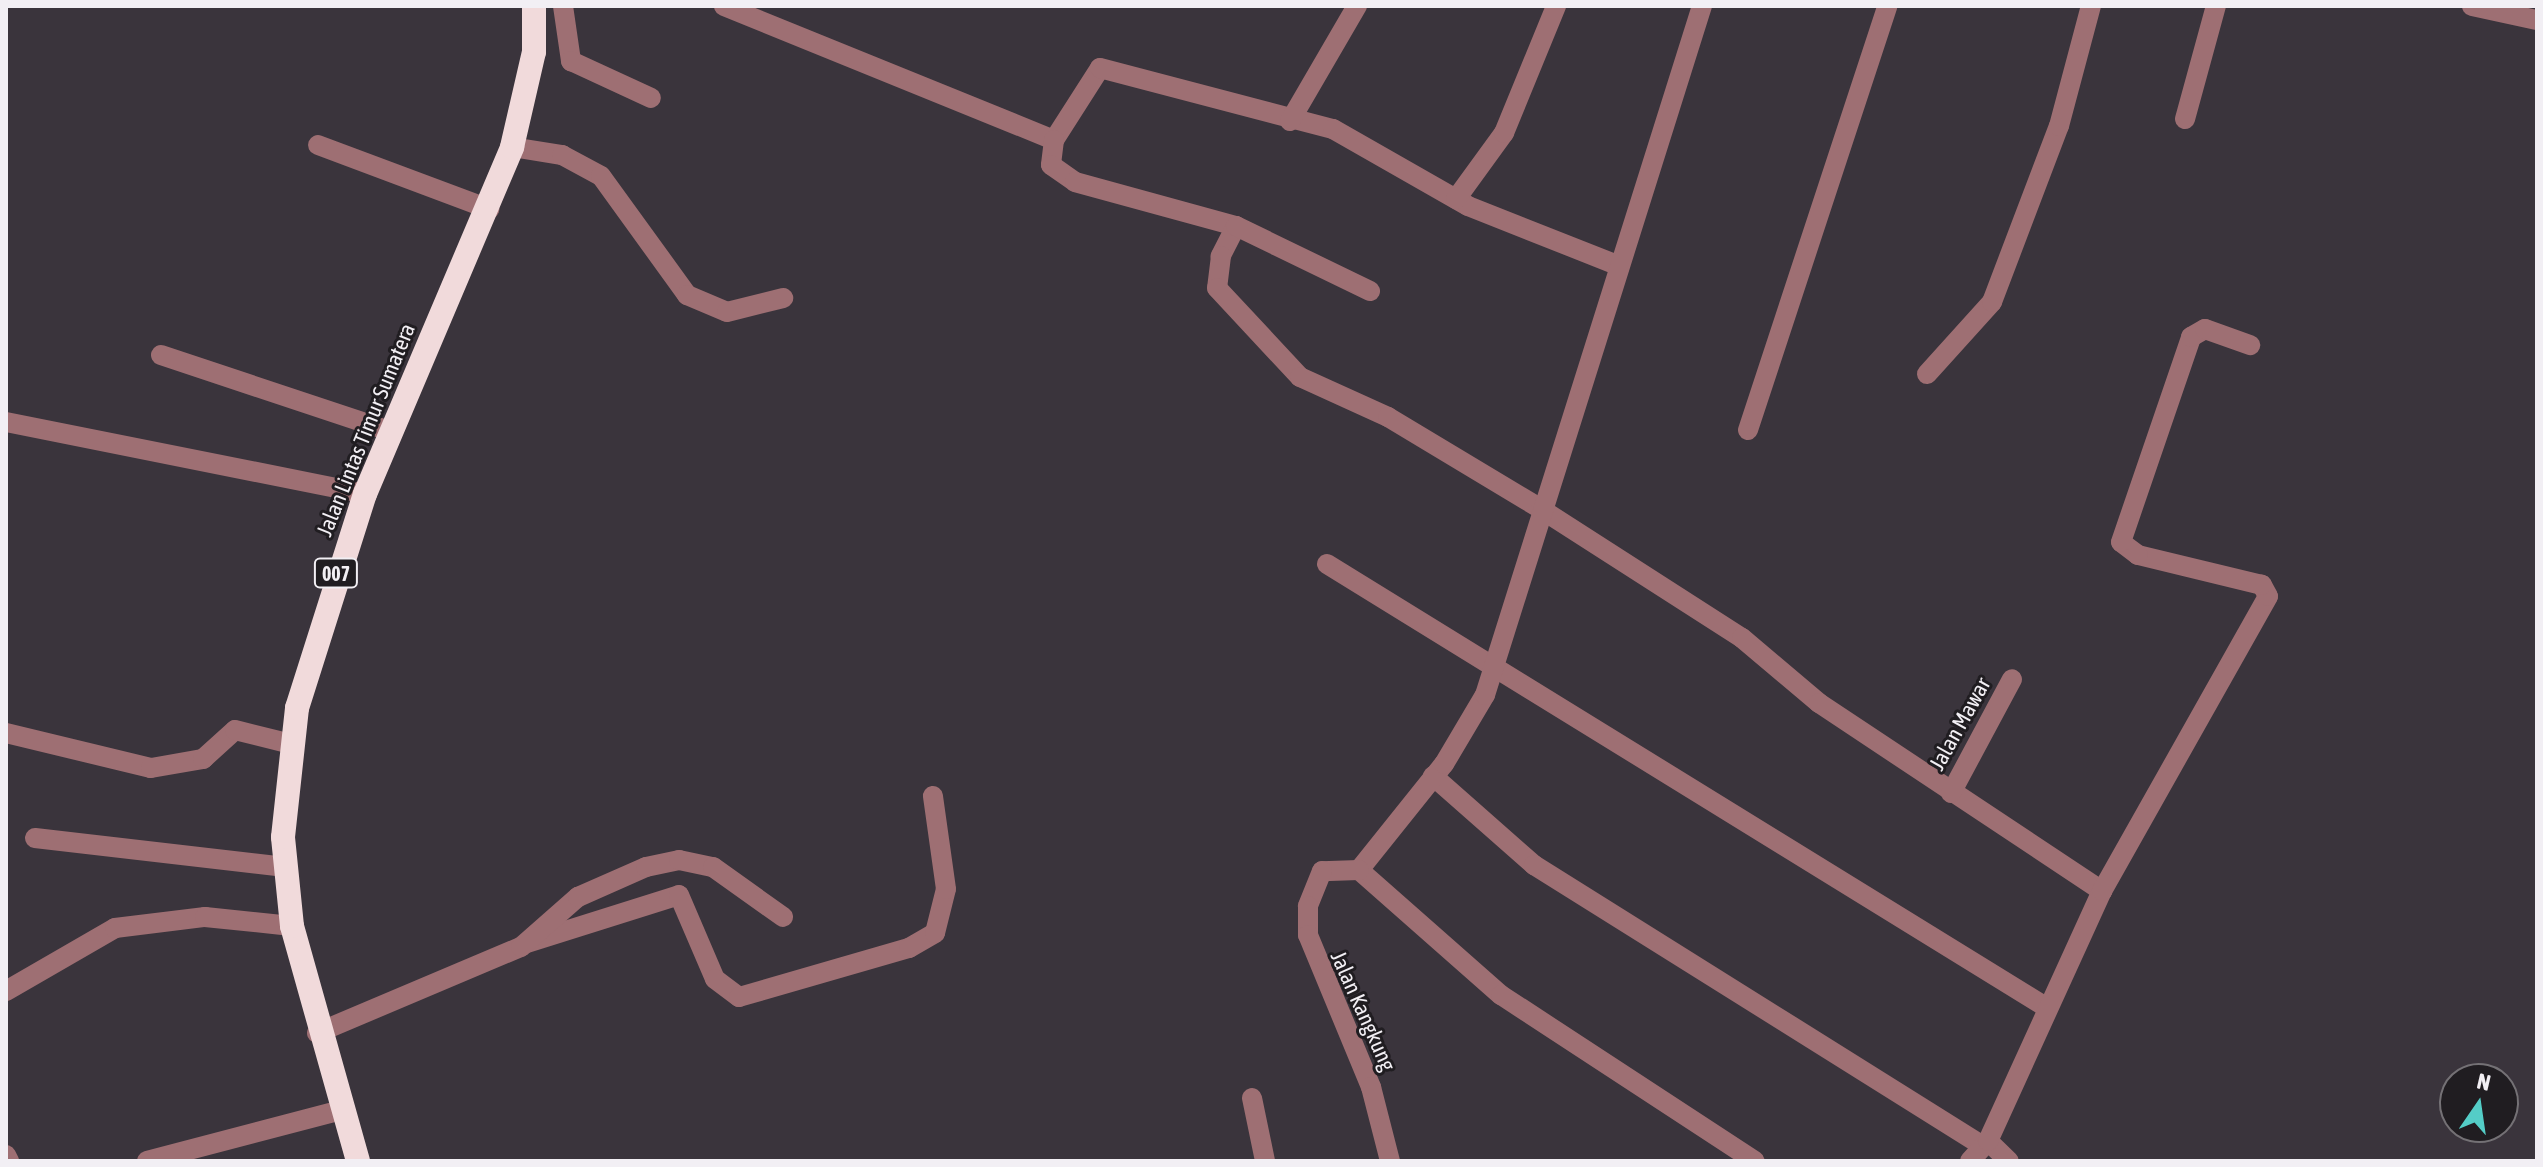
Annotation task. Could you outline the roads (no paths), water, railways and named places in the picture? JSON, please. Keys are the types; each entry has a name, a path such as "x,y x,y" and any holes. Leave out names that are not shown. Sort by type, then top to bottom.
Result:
{"highway":[{"name":"Jalan Lintas Timur Sumatera","path":"358,1161 317,1033 292,926 285,867 291,744 310,651 365,494 389,431 489,209 512,147 534,52 534,6"}],"street":[{"path":"563,6 571,61 651,98"},
{"path":"724,6 1054,140"},
{"path":"1290,121 1357,6"},
{"path":"1456,199 1504,133 1556,6"},
{"path":"1702,6 1617,265 1496,662 1463,736 1359,870 1501,995 1755,1161"},
{"path":"1748,430 1887,6"},
{"path":"1927,374 1992,302 2059,126 2091,6"},
{"path":"2185,119 2216,6"},
{"path":"2472,6 2511,9 2537,20"},
{"path":"1370,291 1236,226 1075,182 1051,165 1054,140 1100,68 1352,138 1456,199 1617,265"},
{"path":"318,145 489,209"},
{"path":"512,147 562,155 601,176 687,295 727,312 783,298"},
{"path":"1236,226 1221,256 1217,288 1300,377 1388,417 1541,509 1742,638 1819,703 2102,891"},
{"path":"1980,1149 2044,1006 2102,891 2268,596 2262,585 2138,555 2121,542 2191,337 2205,329 2250,345"},
{"path":"161,355 389,431"},
{"path":"6,422 365,494"},
{"path":"1327,564 1496,662 2044,1006"},
{"name":"Jalan Mawar","path":"1951,793 2012,679"},
{"path":"6,733 151,768 203,759 235,730 291,744"},
{"path":"1433,776 1534,865 1980,1149 2009,1161"},
{"path":"317,1033 527,943 679,895 715,979 739,997 909,948 935,933 946,889 933,796"},
{"path":"35,838 285,867"},
{"path":"527,943 578,897 679,860 713,867 783,917"},
{"name":"Jalan Kangkung","path":"1359,870 1322,871 1308,906 1308,935 1371,1087 1390,1161"},
{"path":"6,991 115,928 205,917 292,926"},
{"path":"1252,1098 1265,1161"},
{"path":"147,1161 342,1110"},
{"path":"6,1155 9,1161"}]}
